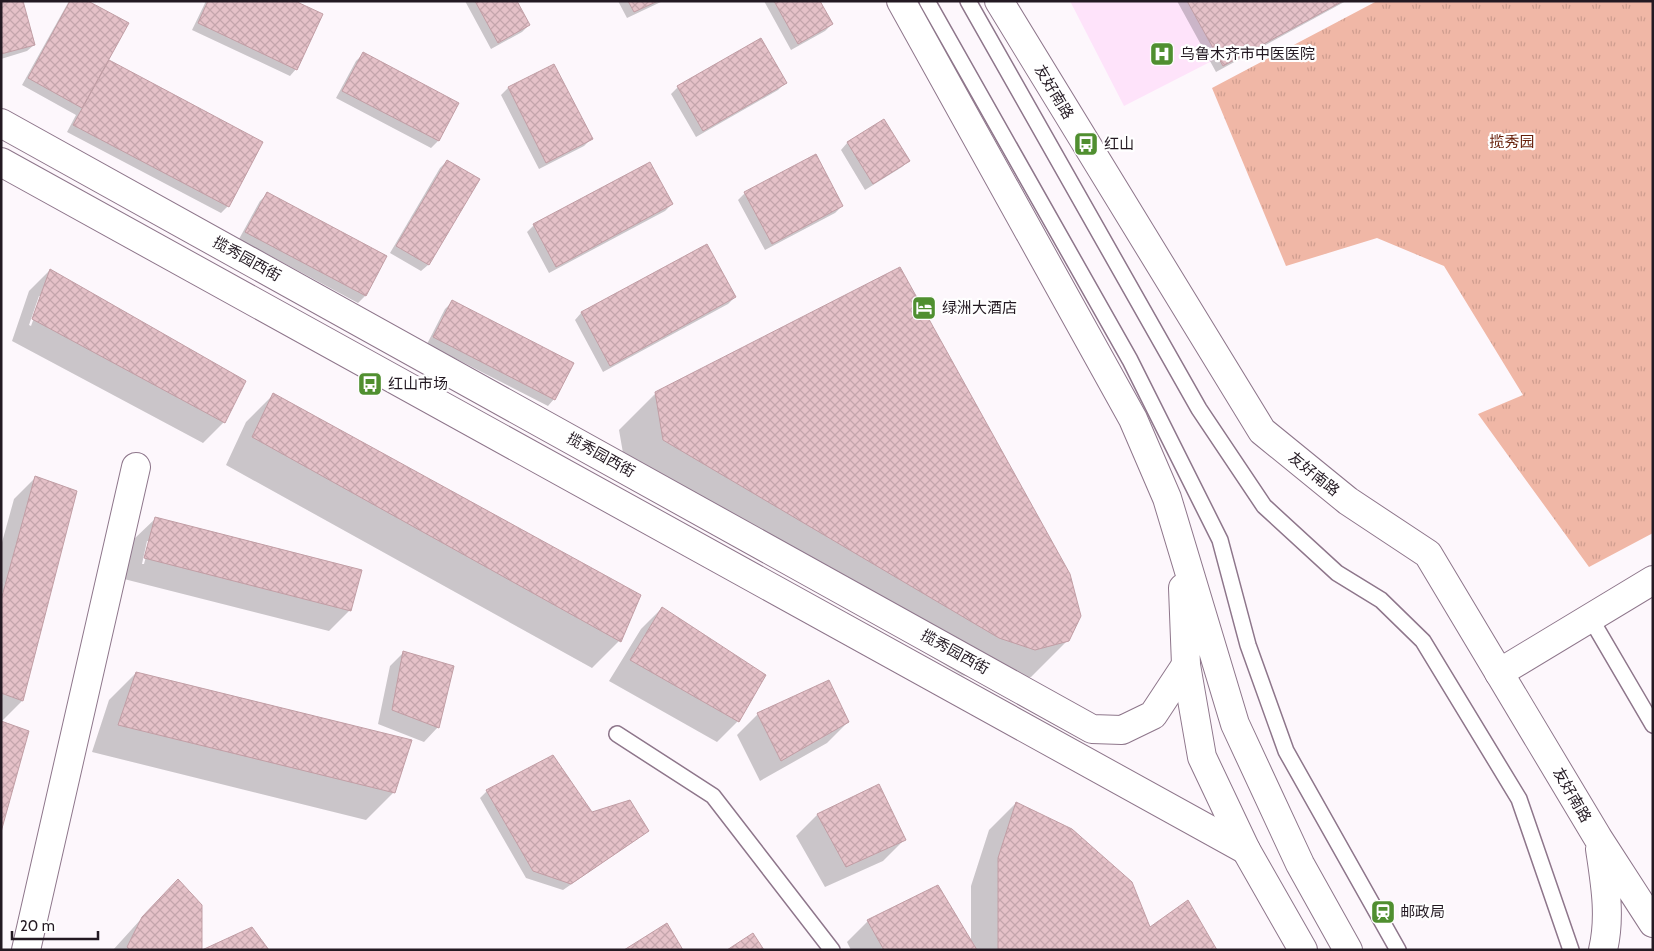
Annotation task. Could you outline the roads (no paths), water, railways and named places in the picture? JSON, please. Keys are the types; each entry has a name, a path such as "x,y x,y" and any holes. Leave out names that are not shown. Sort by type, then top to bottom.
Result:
{"street":[{"path":"901,1 1133,419 1167,498 1235,724 1300,864 1348,950"},
{"name":"友好南路","path":"999,1 1262,431 1348,501 1428,554 1598,838 1653,923"},
{"name":"揽秀园西街","path":"1,123 1092,729 1122,730 1153,715 1186,666"},
{"name":"揽秀园西街","path":"1,162 1041,735 1246,850"},
{"path":"26,950 136,467"},
{"path":"1181,549 1186,666 1202,757 1246,850 1304,950"},
{"path":"1499,673 1653,580"},
{"path":"1598,838 1607,895 1606,935 1603,950"}],"lane":[{"path":"927,1 1130,360 1220,540 1248,645 1286,751 1398,950"},
{"path":"968,1 1199,409 1264,506 1337,573 1381,600 1423,641 1519,799 1571,950"},
{"path":"1591,619 1653,725"},
{"path":"617,734 713,796 832,950"}],"place":[{"name":"乌鲁木齐市中医医院","path":"1162,54"},
{"name":"红山","path":"1086,144"},
{"name":"绿洲大酒店","path":"924,308"},
{"name":"红山市场","path":"370,384"},
{"name":"邮政局","path":"1383,912"}],"park label":[{"name":"揽秀园","path":"1512,142"}]}
